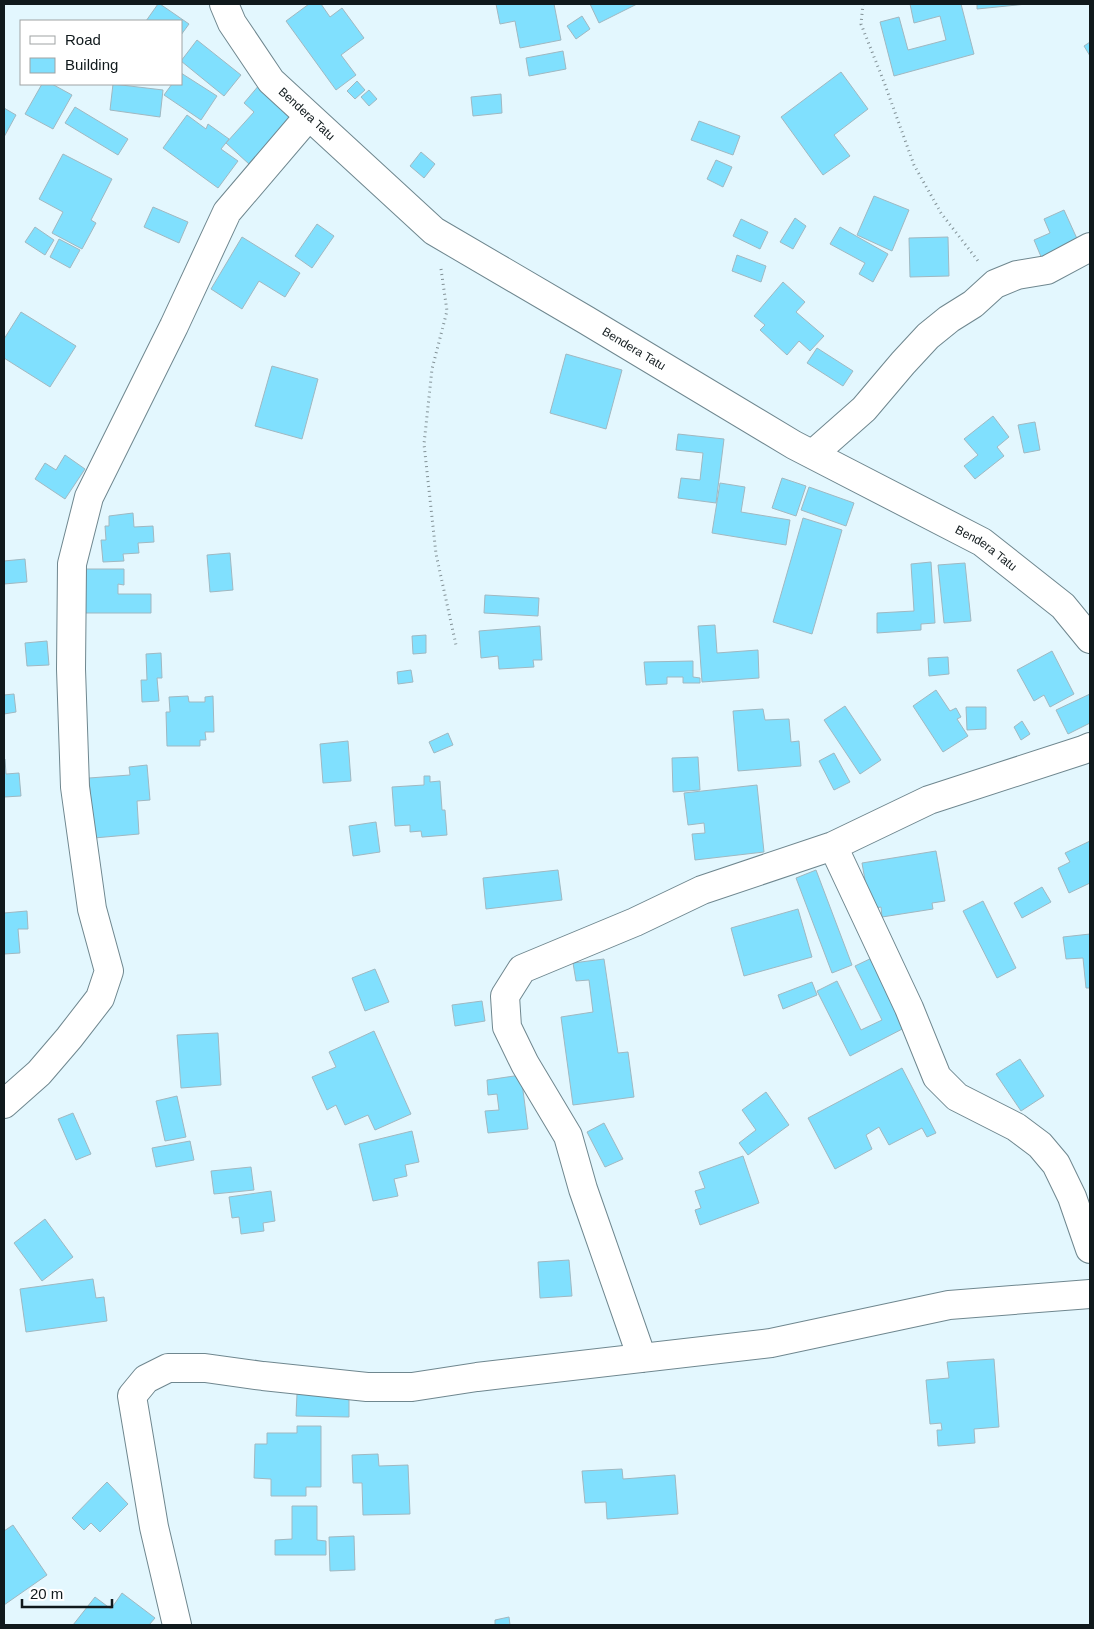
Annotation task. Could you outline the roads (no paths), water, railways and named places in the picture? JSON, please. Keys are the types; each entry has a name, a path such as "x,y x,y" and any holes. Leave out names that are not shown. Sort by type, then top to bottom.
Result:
{"street":[{"name":"Bendera Tatu","path":"224,4 232,23 271,81 434,231 794,445 982,542 1063,606 1090,639"},
{"path":"4,1104 39,1073 69,1038 100,998 109,971 92,909 74,787 71,669 72,564 89,497 174,326 227,212 308,117"},
{"path":"813,454 864,409 928,336 949,319 973,304 995,284 1017,275 1047,270 1090,247"},
{"path":"642,1358 583,1189 568,1136 525,1064 507,1027 505,996 522,969 635,922 702,890 833,846 929,800 1090,747"},
{"path":"833,846 909,1008 936,1077 957,1097 1016,1127 1040,1145 1056,1164 1068,1189 1090,1249"},
{"path":"177,1625 154,1527 132,1396 146,1379 168,1368 205,1368 366,1387 412,1387 477,1377 771,1343 949,1305 1090,1294"}]}
